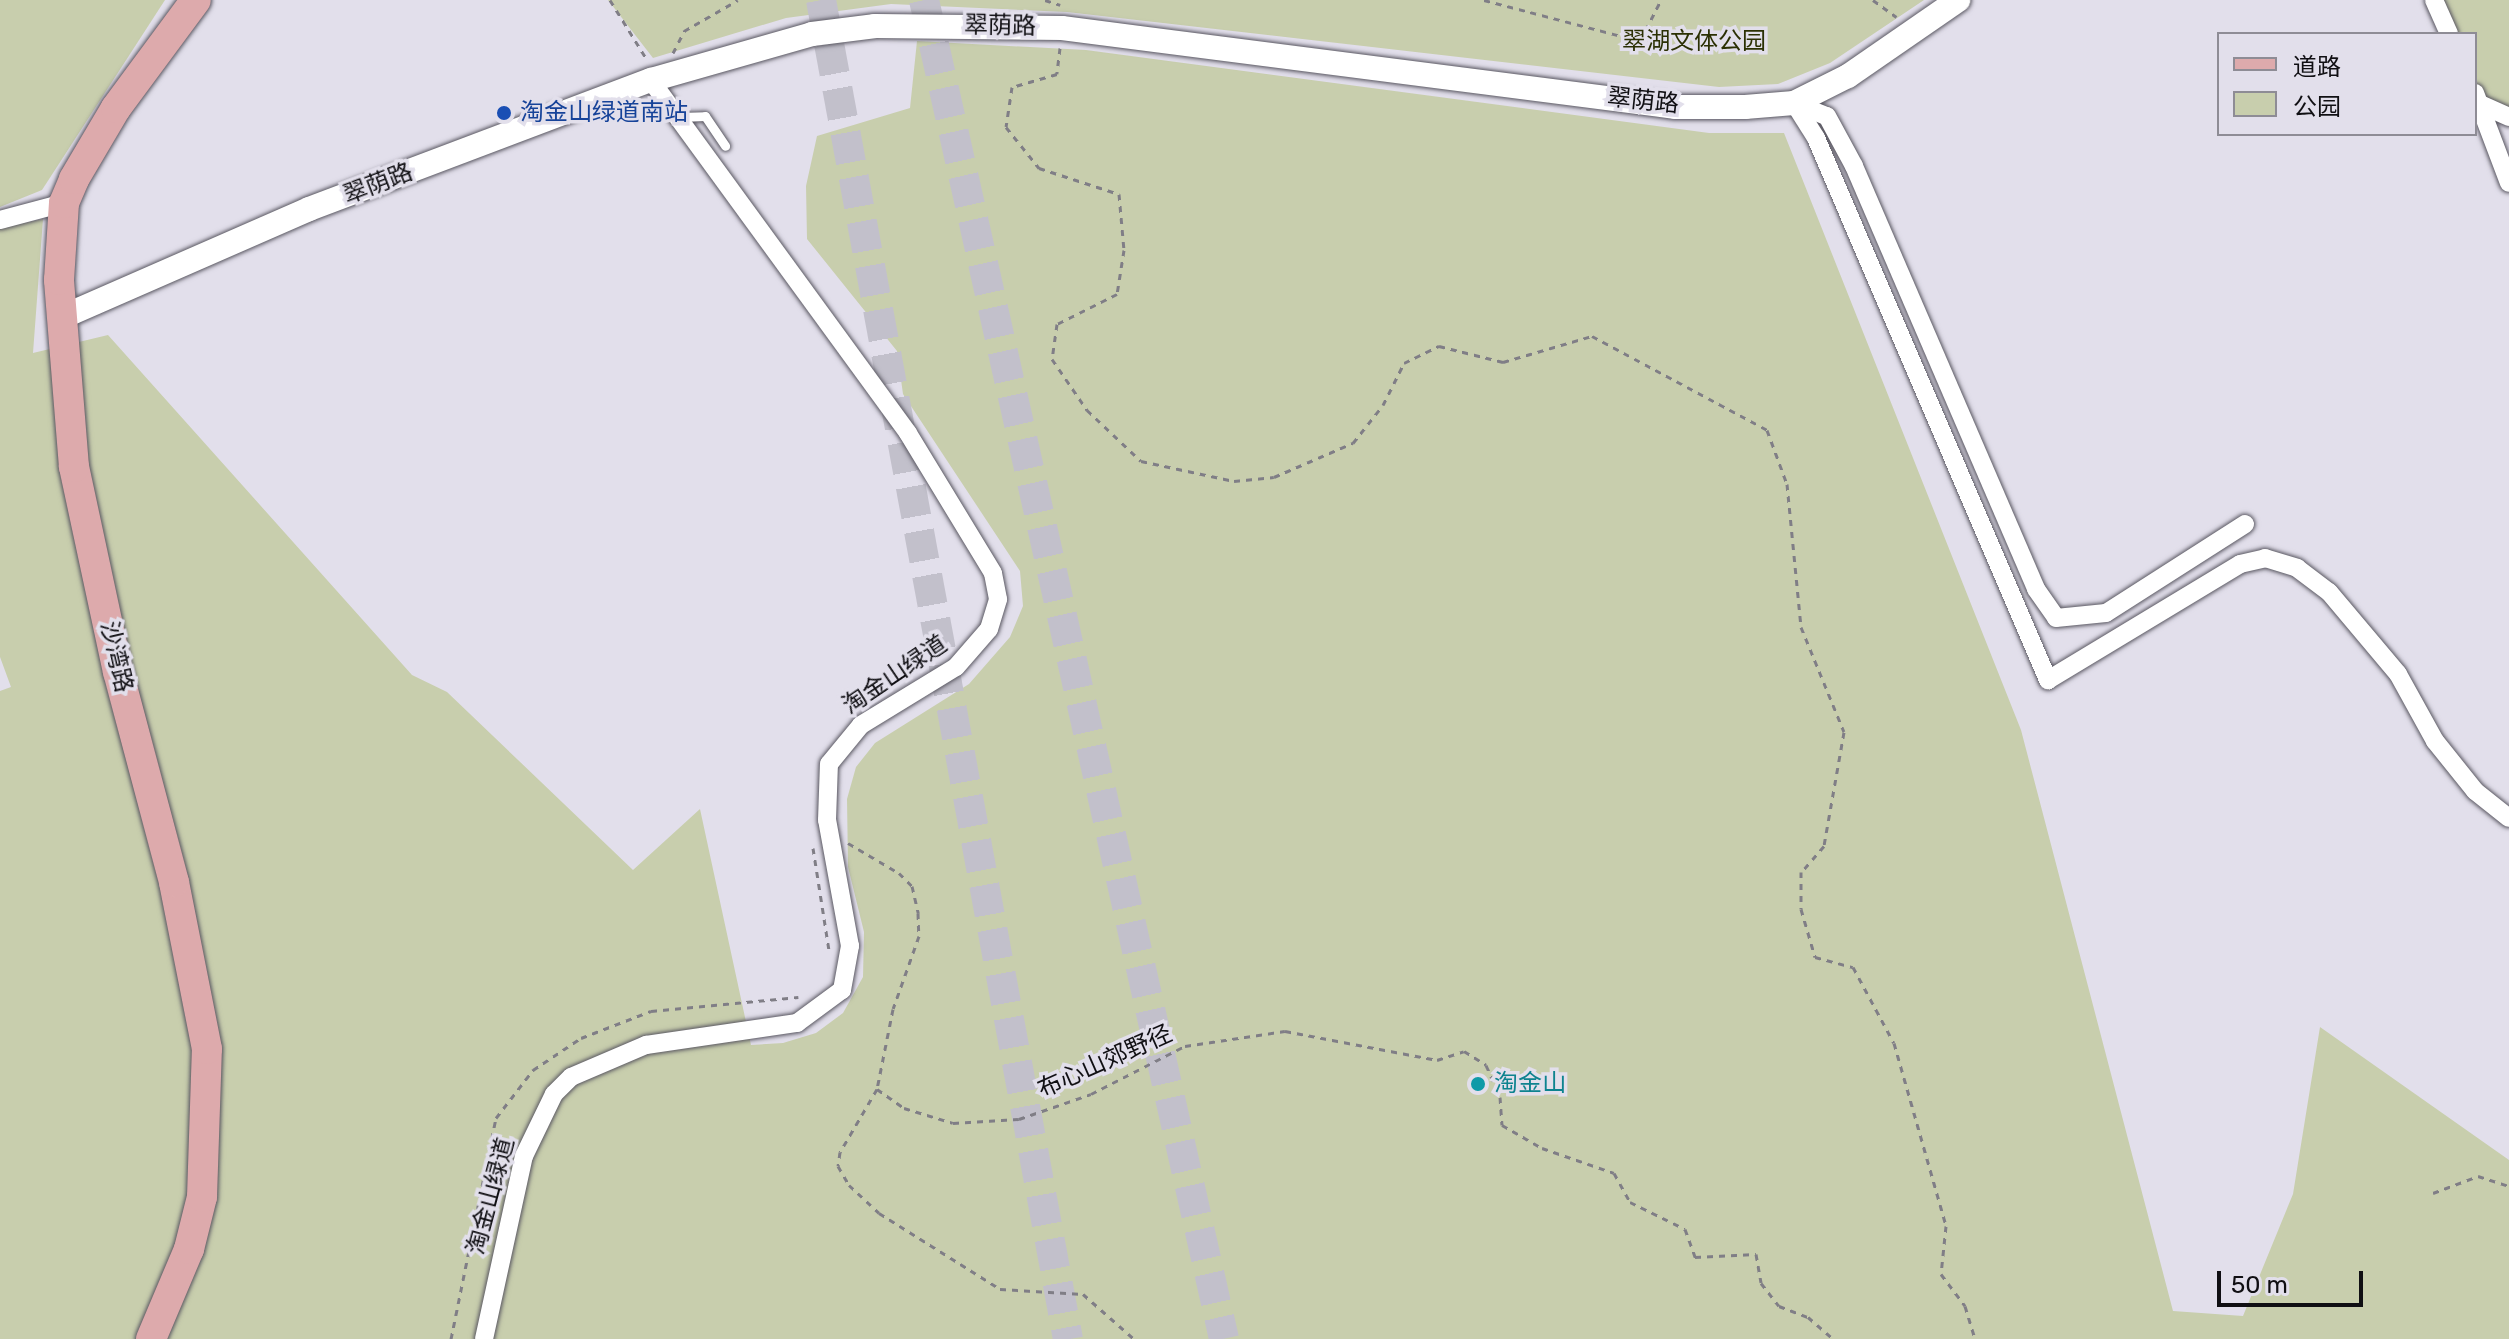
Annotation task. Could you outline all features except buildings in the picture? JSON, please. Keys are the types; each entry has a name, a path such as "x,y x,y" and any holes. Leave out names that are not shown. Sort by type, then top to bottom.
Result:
{"main road":[{"name":"沙湾路","path":"151,1339 189,1249 202,1197 207,1049 174,882 118,672 74,467 60,318 64,203 116,108 196,0"}],"street":[{"name":"翠荫路","path":"60,318 309,209 651,73 812,34 875,26 1009,25 1676,107 1794,103 1859,69 1958,0"},
{"path":"2434,0 2448,32"},
{"name":"淘金山绿道","path":"484,1339 524,1156 554,1094 583,1071 646,1045 797,1023 842,990 850,946 827,820 829,764 841,742 861,725 956,667 996,614 993,573 908,433 651,73"},
{"path":"2477,98 2509,117"},
{"path":"2477,98 2509,183"},
{"path":"1794,103 1827,116 1854,166 2036,589 2056,618 2106,613 2245,524"},
{"path":"1794,103 1816,138 2048,680 2240,564 2265,558 2297,568 2329,592 2398,674 2435,741 2475,791 2509,818"},
{"path":"0,220 64,203"}],"lane":[{"path":"680,117 705,116 725,146"}],"path":[{"path":"610,0 651,73"},
{"path":"674,57 684,31 738,0"},
{"path":"1484,0 1640,41 1661,0"},
{"path":"1873,0 1899,19"},
{"path":"1061,41 1057,74 1012,87 1006,127 1039,168 1119,194 1124,250 1117,294 1057,324 1052,359 1087,410 1141,461 1234,481 1274,477 1353,443 1383,405 1404,363 1439,346 1503,362 1592,336 1767,430 1787,484 1801,627 1844,732 1824,846 1801,872 1801,909 1815,957 1853,967 1894,1043 1946,1226 1941,1274 1965,1306 1975,1339"},
{"path":"818,837 830,895"},
{"path":"841,842 863,847 912,886 919,936 893,1009 877,1089 840,1152 838,1166 849,1185 879,1213 1000,1289 1083,1294 1134,1339"},
{"name":"布心山郊野径","path":"877,1089 922,1115 987,1126 1091,1094 1185,1046 1243,1035 1314,1032 1437,1060 1464,1051 1486,1065 1500,1097 1502,1125 1542,1148 1614,1173 1630,1202 1685,1229 1695,1257 1756,1254 1761,1283 1779,1306 1808,1317 1833,1339"},
{"path":"2433,1193 2478,1176 2509,1186"}],"green space":[{"path":"0,0 165,0 42,190 0,207"},
{"name":"翠湖文体公园","path":"608,0 1924,0 1830,63 1778,84 1719,87 1067,12 891,4 786,18 653,58"},
{"path":"2434,0 2509,0 2509,117 2477,94 2477,32 2448,32"},
{"path":"917,41 1086,50 1709,133 1784,133 2021,730 2173,1311 2243,1316 2293,1194 2320,1027 2509,1160 2509,1339 0,1339 0,691 11,687 0,657 0,228 43,219 33,353 108,335 412,675 447,692 633,870 700,809 751,1045 783,1043 816,1033 843,1013 863,977 864,932 848,867 847,799 856,767 875,743 969,684 1010,637 1023,606 1020,571 903,394 897,351 807,239 806,186 817,136 910,108"}],"tunnel":[{"path":"821,0 1068,1339"},
{"path":"924,0 1224,1339"}],"place":[{"name":"淘金山绿道南站","path":"504,113"},
{"name":"淘金山","path":"1478,1084"}]}
